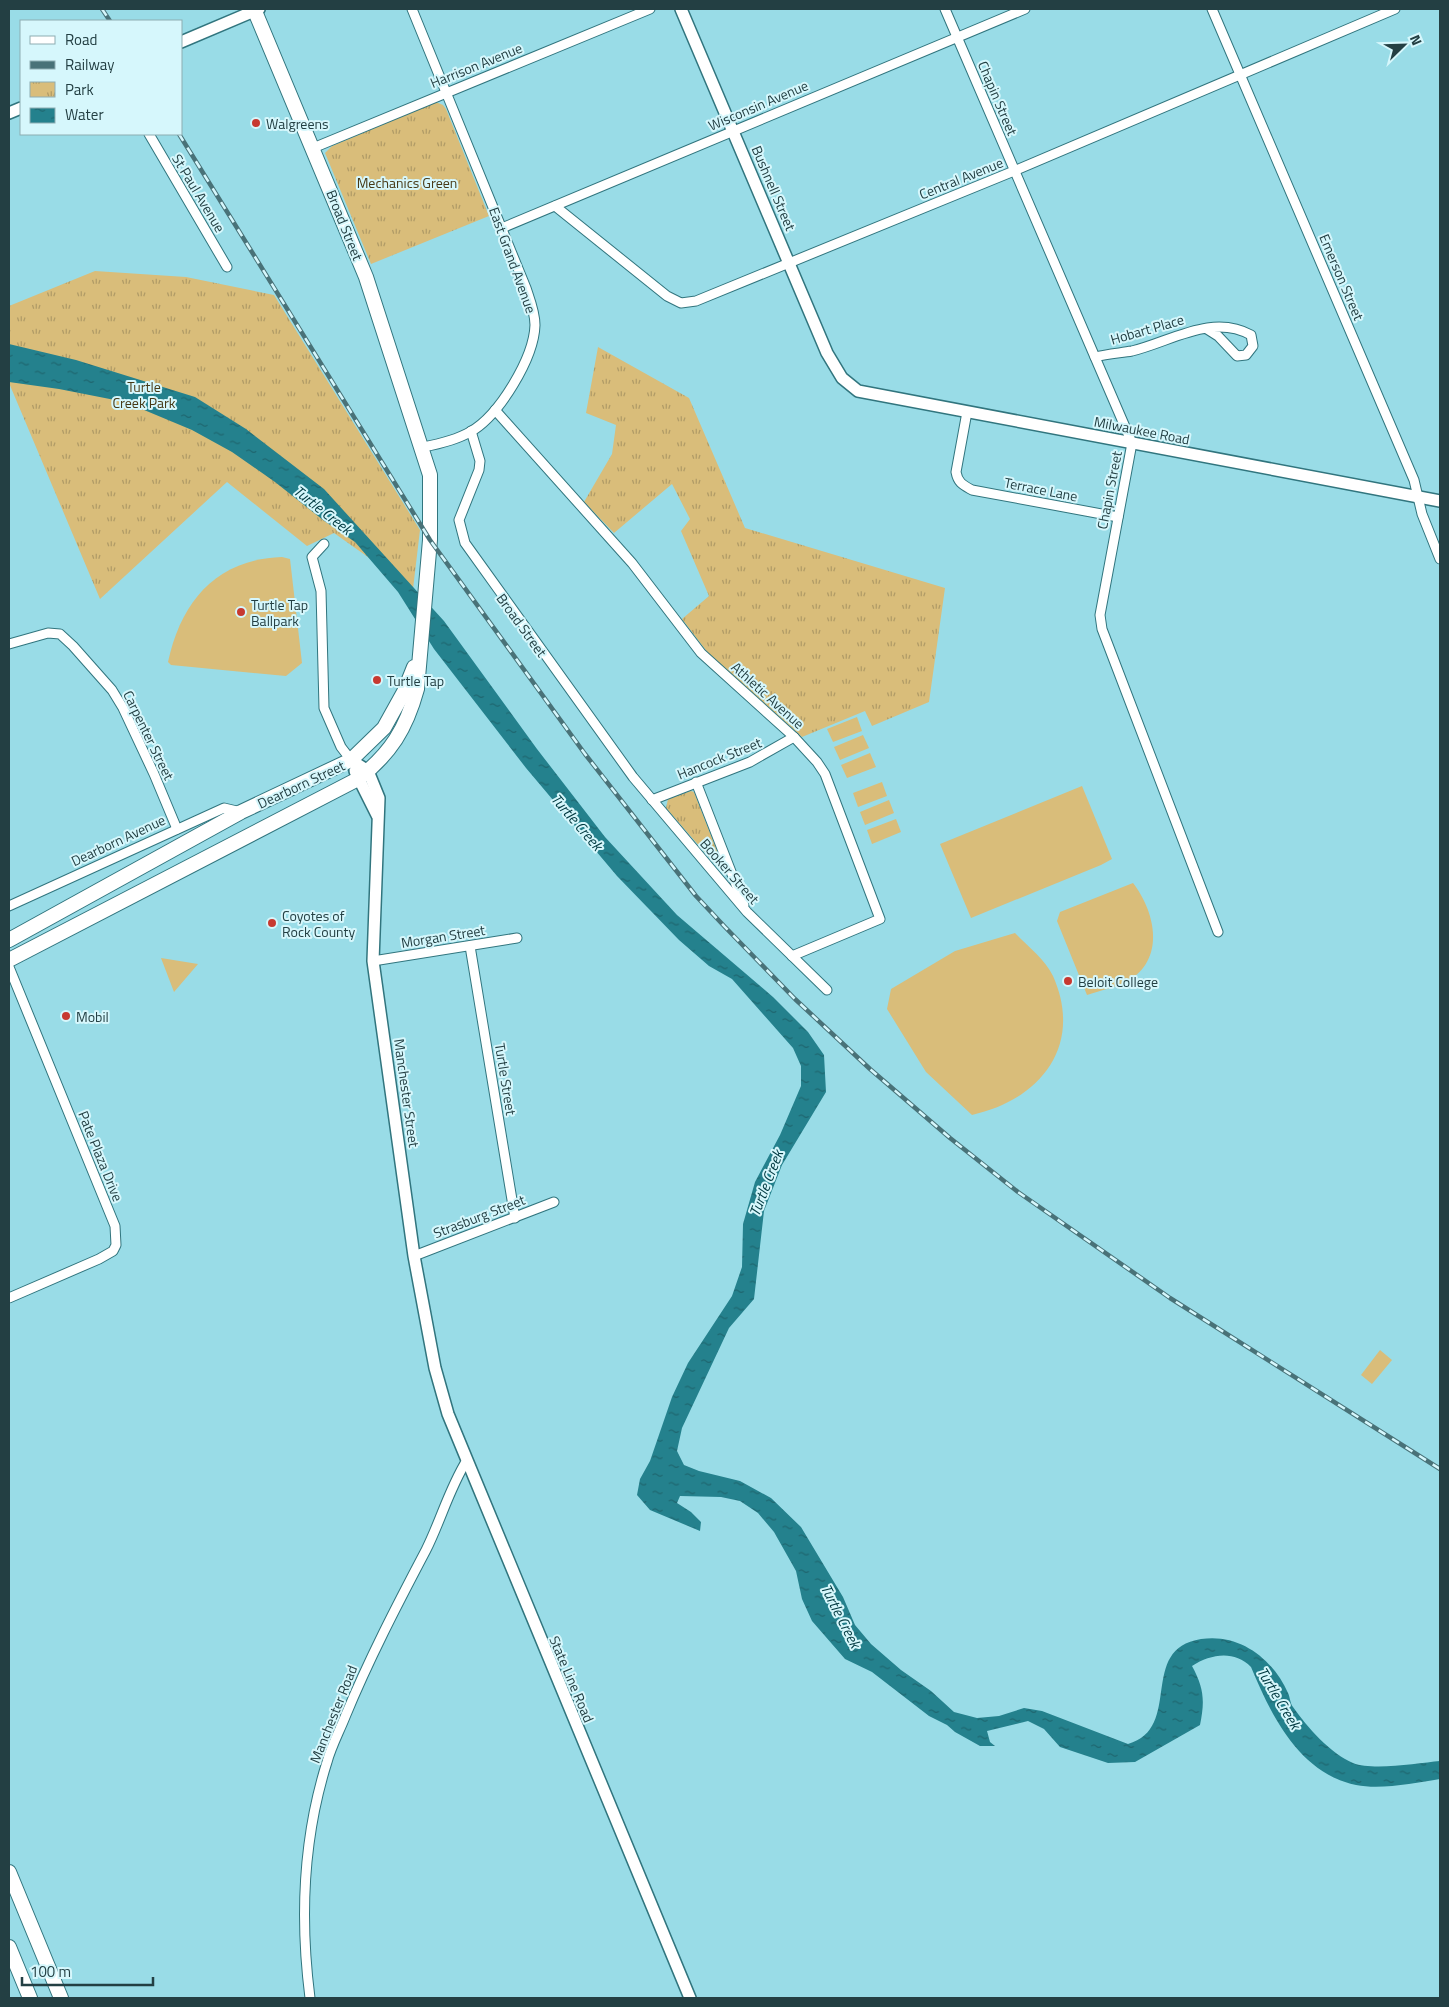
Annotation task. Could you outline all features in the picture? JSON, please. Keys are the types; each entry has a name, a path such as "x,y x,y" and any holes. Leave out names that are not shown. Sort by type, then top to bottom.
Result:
{"main road":[{"name":"Broad Street","path":"256,9 366,277 422,447"},
{"path":"420,650 430,540 430,475 422,447"},
{"name":"Dearborn Street","path":"9,940 241,812 351,760 384,728 404,692 420,650"},
{"name":"Dearborn Street","path":"9,960 363,775 384,756 404,728 417,689 420,650"},
{"path":"9,1872 61,1998"},
{"path":"9,1947 30,1998"}],"street":[{"path":"182,42 256,9"},
{"name":"East Grand Avenue","path":"412,9 502,228 532,305 535,324 531,344 510,392 495,410 471,432 440,444 422,447"},
{"name":"Harrison Avenue","path":"312,148 650,9"},
{"name":"Bushnell Street","path":"681,9 827,352 842,378"},
{"name":"Chapin Street","path":"945,9 1132,443 1100,615 1102,629 1218,932"},
{"name":"Wisconsin Avenue","path":"502,228 1025,9"},
{"name":"Emerson Street","path":"1212,9 1414,480 1417,497 1440,559"},
{"name":"Central Avenue","path":"555,206 666,296 681,303 704,298 1014,171 1395,9"},
{"name":"St Paul Avenue","path":"150,135 227,267"},
{"name":"Hobart Place","path":"1095,357 1133,350 1198,328 1236,330 1246,333 1251,336 1253,346 1246,355 1237,356 1218,336 1207,329"},
{"name":"Milwaukee Road","path":"842,378 858,391 872,395 1440,501"},
{"name":"Athletic Avenue","path":"495,410 632,563 701,653 794,737 817,762 824,774 880,919 792,956"},
{"name":"Terrace Lane","path":"967,412 956,472 960,483 972,490 1118,517"},
{"name":"Broad Street","path":"471,432 480,461 479,470 458,520 462,536 505,600 633,777 652,800"},
{"path":"324,544 312,557 321,591 324,708 342,747 351,760"},
{"name":"Carpenter Street","path":"9,644 48,633 60,634 73,646 112,690 124,708 177,829"},
{"name":"Hancock Street","path":"652,800 750,762 794,737"},
{"name":"Manchester Street","path":"351,760 363,775 369,797 379,820 373,961 414,1256 435,1368"},
{"path":"696,782 747,912"},
{"name":"Booker Street","path":"652,800 747,912 792,956"},
{"name":"Dearborn Avenue","path":"9,906 224,808 241,812"},
{"name":"Morgan Street","path":"373,961 517,938"},
{"name":"Turtle Street","path":"470,946 515,1218"},
{"path":"792,956 827,990"},
{"name":"Pate Plaza Drive","path":"9,967 115,1226 116,1237 112,1251 100,1260 9,1298"},
{"name":"Strasburg Street","path":"414,1256 554,1202"},
{"name":"State Line Road","path":"435,1368 448,1414 466,1460 690,1998"},
{"name":"Manchester Road","path":"310,1998 306,1956 306,1876 310,1839 327,1760 378,1642 434,1534 454,1482 466,1460"}],"green space":[{"name":"Mechanics Green","path":"436,102 443,105 446,109 489,216 371,264 325,153 332,146"},
{"name":"Turtle Creek Park","path":"95,271 186,277 274,295 420,530 413,589 334,533 307,546 227,482 100,599 9,383 9,306"},
{"path":"598,347 689,398 745,528 945,588 929,702 872,726 865,711 802,737 708,653 682,619 709,596 681,531 690,519 672,484 614,533 584,502 612,454 616,425 586,413"},
{"name":"Turtle Tap Ballpark","path":"282,557 290,559 302,663 286,676 171,665 168,662 182,620 205,587 221,575 239,566 259,560"},
{"path":"857,717 862,731 833,742 827,729"},
{"path":"863,735 869,748 840,760 834,747"},
{"path":"870,753 876,767 847,778 841,765"},
{"path":"882,782 887,796 858,807 853,793"},
{"path":"1082,786 1112,859 971,918 940,844"},
{"path":"691,791 694,792 724,869 722,872 666,808 668,799"},
{"path":"889,800 894,813 865,825 860,812"},
{"path":"896,819 901,832 872,844 867,830"},
{"path":"1133,883 1151,919 1153,946 1149,958 1142,969 1126,982 1087,995 1057,921 1060,912"},
{"path":"1015,933 1041,958 1053,976 1061,1001 1063,1025 1059,1047 1050,1066 1036,1083 1018,1097 996,1108 972,1115 926,1072 887,1009 891,989 955,951"},
{"path":"161,958 198,964 174,992"},
{"path":"1380,1350 1392,1360 1372,1384 1361,1375"}],"water":[{"name":"Turtle Creek","path":"9,344 76,360 195,397 246,429 324,489 444,621 537,749 605,837 677,915 773,997 808,1032 824,1055 826,1092 782,1165 764,1211 754,1299 729,1328 682,1428 677,1451 684,1465 699,1471 740,1481 771,1498 801,1527 843,1597 855,1625 871,1644 901,1670 931,1691 954,1712 977,1718 999,1716 1024,1708 1042,1711 1128,1744 1145,1735 1154,1722 1170,1657 1182,1646 1201,1639 1215,1638 1242,1644 1264,1659 1282,1681 1292,1705 1305,1723 1328,1747 1345,1759 1353,1763 1372,1766 1396,1766 1440,1761 1440,1779 1376,1787 1356,1785 1336,1778 1318,1768 1303,1755 1278,1722 1251,1667 1230,1656 1207,1659 1192,1666 1199,1681 1202,1695 1203,1709 1200,1725 1135,1762 1108,1763 1060,1747 1044,1729 1028,1721 987,1731 990,1742 995,1746 980,1746 929,1716 872,1672 845,1659 812,1621 802,1599 796,1571 774,1532 758,1513 740,1501 721,1497 680,1496 677,1503 691,1512 701,1522 700,1531 650,1510 637,1495 640,1479 650,1461 672,1397 688,1363 732,1296 742,1267 743,1224 755,1182 780,1135 801,1086 801,1066 793,1048 732,979 709,966 679,940 617,876 526,768 434,649 398,592 355,542 232,452 192,430 125,402 59,389 9,382"}],"railway":[{"path":"102,9 109,20"},
{"path":"180,135 430,540 585,754 696,896 725,927 795,999 870,1069 950,1138 1018,1192 1170,1298 1440,1469"}],"place":[{"name":"Walgreens","path":"256,123"},
{"name":"Turtle Tap Ballpark","path":"241,612"},
{"name":"Turtle Tap","path":"377,680"},
{"name":"Coyotes of Rock County","path":"272,923"},
{"name":"Beloit College","path":"1068,981"},
{"name":"Mobil","path":"66,1016"}]}
